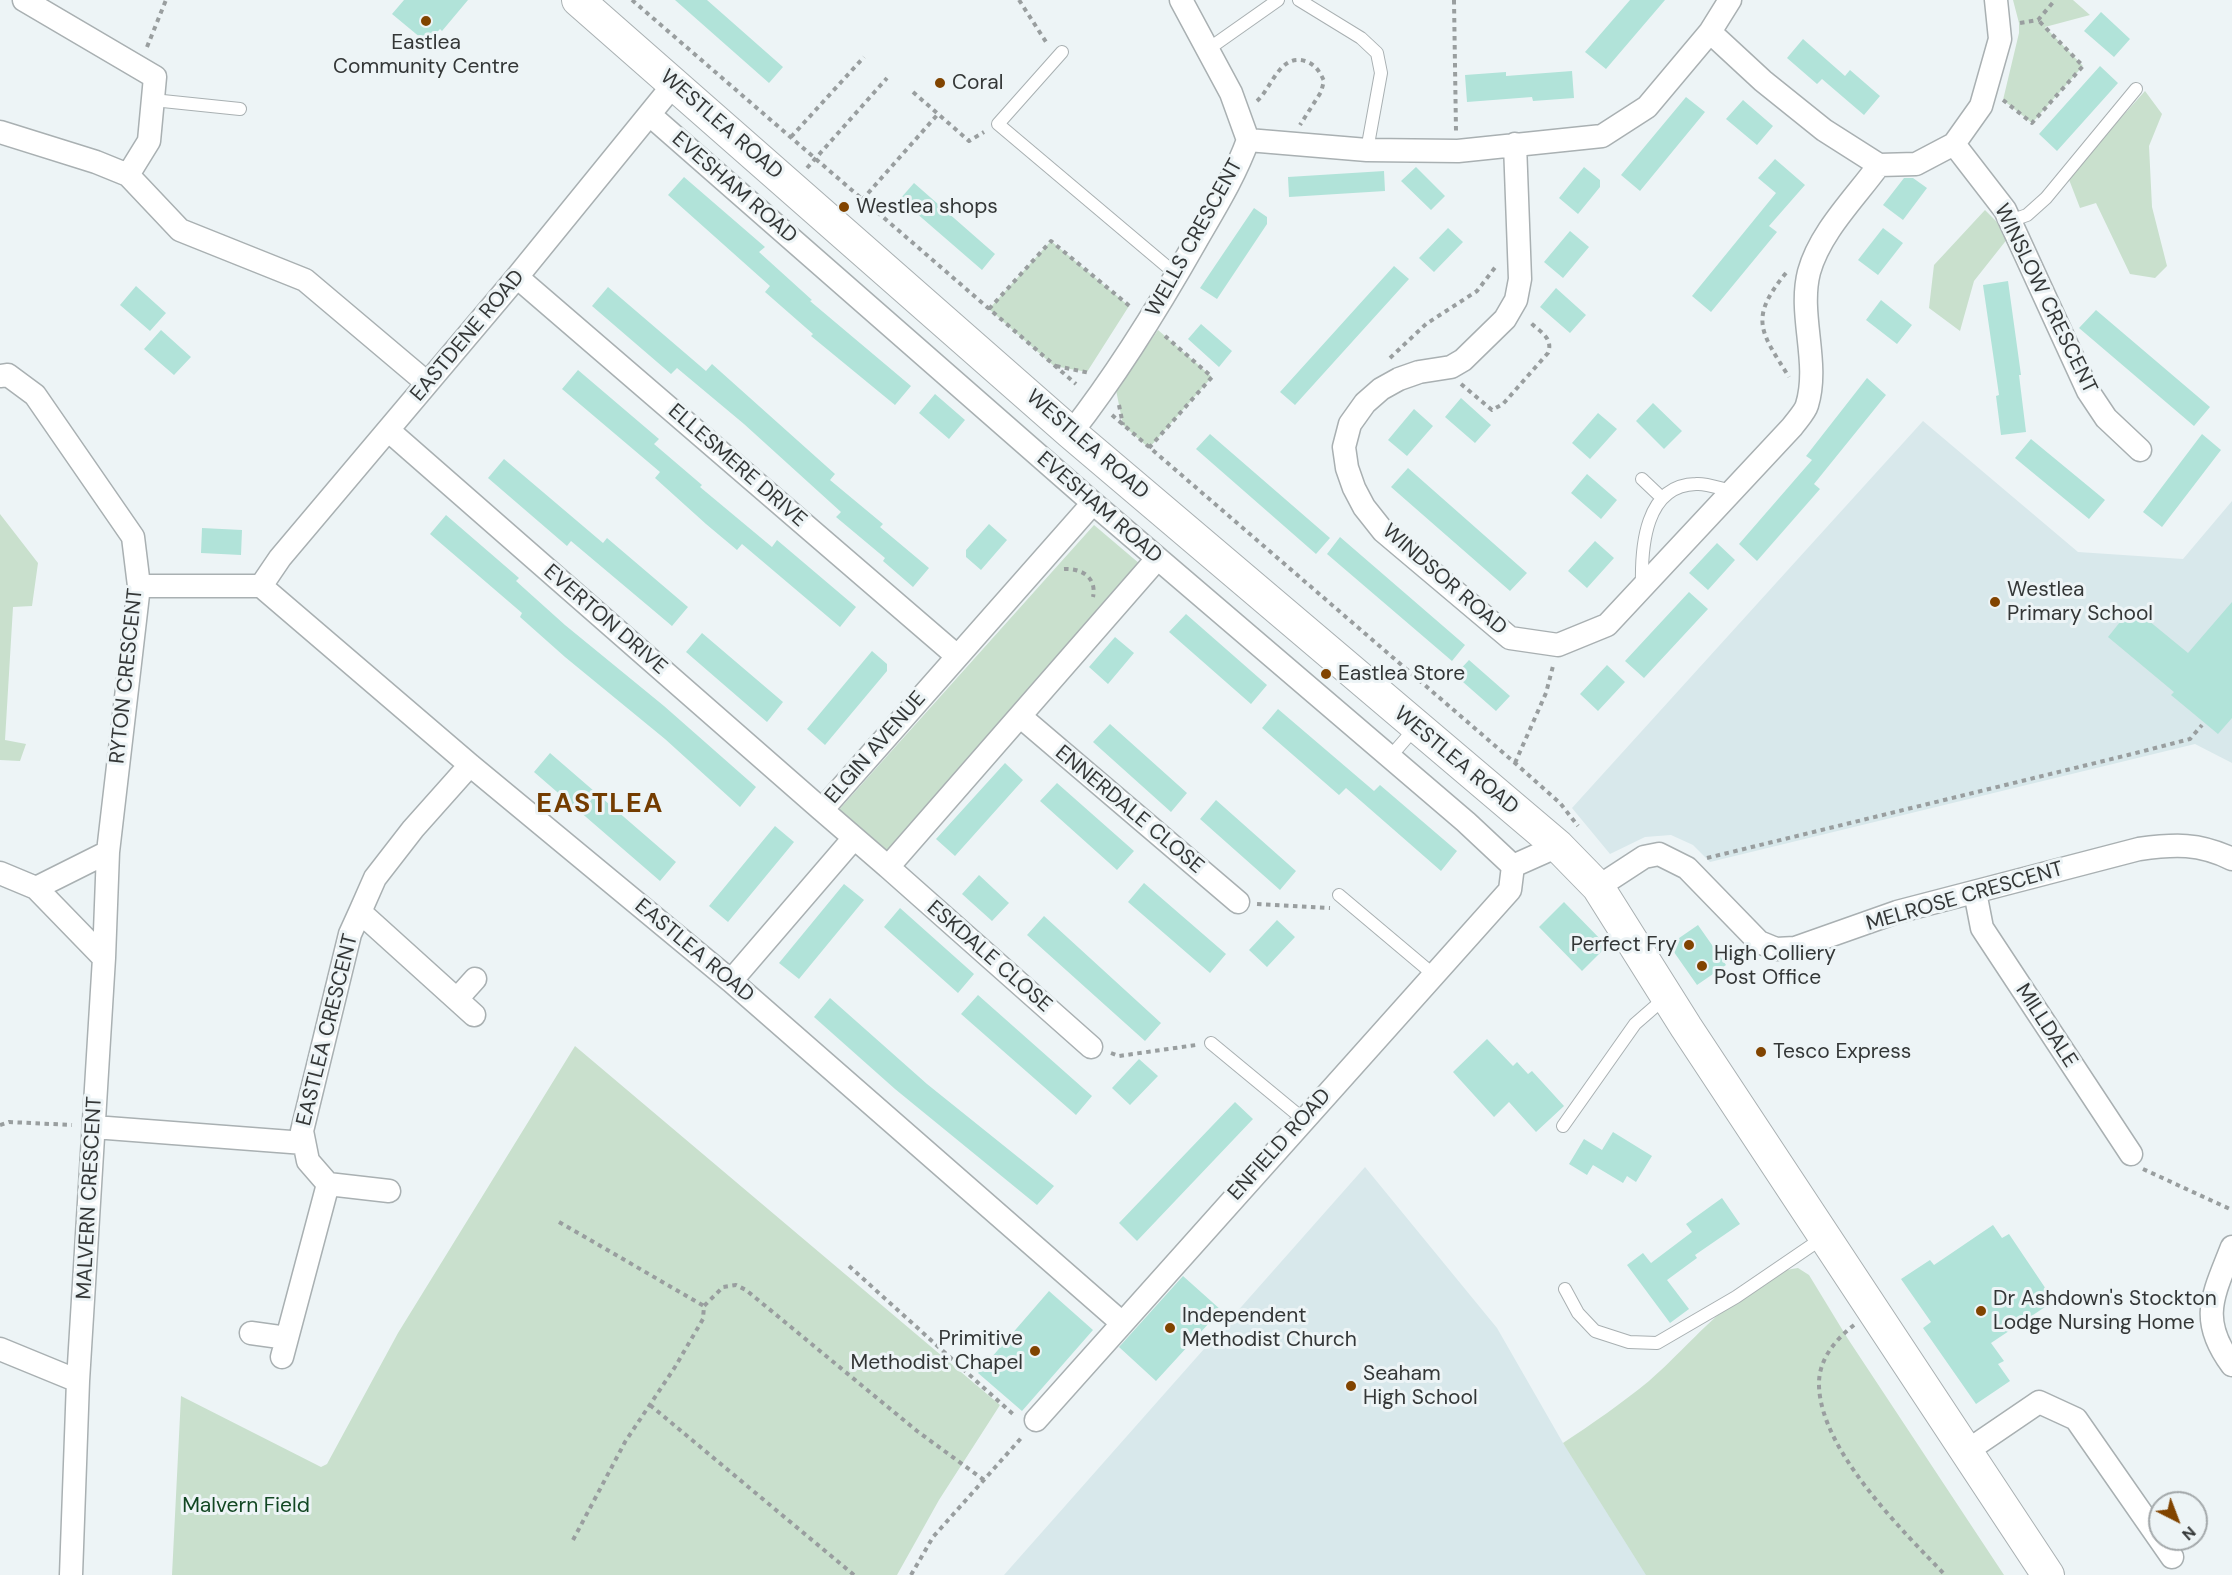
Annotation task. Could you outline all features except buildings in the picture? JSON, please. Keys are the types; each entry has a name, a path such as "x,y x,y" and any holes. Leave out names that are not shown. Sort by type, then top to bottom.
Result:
{"main road":[{"name":"WESTLEA ROAD","path":"578,0 1071,433 1416,726 1570,838 1666,997 2048,1575"}],"street":[{"path":"24,0 155,77 149,141 128,175"},
{"name":"WELLS CRESCENT","path":"1071,433 1113,377 1177,274 1238,168 1248,140 1237,109 1181,0"},
{"path":"1248,140 1367,150 1458,151 1602,136 1647,107 1710,32 1730,0"},
{"path":"1710,32 1763,81 1824,130 1879,165 1916,164 1954,144 1981,106 2000,39 1996,0"},
{"name":"EASTDENE ROAD","path":"261,586 280,558 517,277 674,84"},
{"name":"EVESHAM ROAD","path":"650,115 1157,559 1505,856 1513,866"},
{"path":"0,132 96,162 128,175 180,231 305,280 427,383"},
{"name":"WINDSOR ROAD","path":"1515,144 1520,279 1516,300 1505,320 1463,360 1451,367 1419,372 1399,379 1365,403 1350,424 1344,447 1347,468 1354,488 1364,507 1383,531 1510,638 1558,645"},
{"name":"WINSLOW CRESCENT","path":"1954,144 2005,210 2088,391 2106,418 2140,450"},
{"path":"1558,645 1607,625 1792,427 1807,406 1810,378 1807,302 1809,274 1818,248 1879,165"},
{"name":"ELLESMERE DRIVE","path":"517,277 957,656"},
{"name":"RYTON CRESCENT","path":"3,374 35,395 133,537 139,586 108,852 104,958"},
{"name":"EVERTON DRIVE","path":"388,430 822,810"},
{"name":"ELGIN AVENUE","path":"888,867 822,810 1093,503"},
{"path":"888,867 1157,559"},
{"path":"139,586 261,586"},
{"name":"EASTLEA ROAD","path":"261,586 470,765 731,981 1122,1323"},
{"name":"ENNERDALE CLOSE","path":"1021,717 1238,902"},
{"name":"EASTLEA CRESCENT","path":"328,1184 309,1161 302,1131 315,1070 350,934 375,878 413,829 470,765"},
{"path":"731,981 854,838"},
{"path":"1513,866 1570,838"},
{"name":"MELROSE CRESCENT","path":"1598,887 1644,857 1659,854 1687,868 1759,942 1776,949 1795,948 1817,942 1897,912 2139,849 2176,844 2213,850 2232,859"},
{"path":"36,888 108,852"},
{"name":"ENFIELD ROAD","path":"1033,1424 1303,1119 1510,890 1513,866"},
{"name":"ESKDALE CLOSE","path":"888,867 1090,1047"},
{"path":"0,873 36,888 104,958"},
{"name":"MILLDALE","path":"1975,892 1982,928 2105,1134 2132,1154"},
{"path":"360,912 474,1015"},
{"name":"MALVERN CRESCENT","path":"71,1575 78,1382 104,958"},
{"path":"457,999 475,979"},
{"path":"94,1127 304,1143"},
{"path":"251,1333 285,1348 328,1184 389,1191"},
{"path":"2232,1247 2211,1313 2212,1332 2232,1365"},
{"path":"0,1349 78,1382"},
{"path":"1967,1451 2039,1402 2076,1419 2172,1557"}],"lane":[{"path":"1208,50 1278,0"},
{"path":"1299,0 1361,38 1377,52 1381,74 1367,150"},
{"path":"1060,55 998,124 1177,274"},
{"path":"2010,221 2027,215 2046,198 2136,89"},
{"path":"153,100 240,109"},
{"path":"1642,479 1662,498"},
{"path":"1642,588 1643,545 1653,510 1662,498 1671,491 1697,483 1732,491"},
{"path":"1390,757 1416,726"},
{"path":"1339,895 1434,975"},
{"path":"1563,1126 1635,1024 1666,997"},
{"path":"1210,1043 1303,1119"},
{"path":"1565,1289 1578,1313 1595,1331 1629,1342 1657,1343 1736,1297 1824,1238"}],"path":[{"path":"137,66 149,45 166,0"},
{"path":"632,0 1076,384"},
{"path":"1019,0 1060,55"},
{"path":"1454,0 1458,151"},
{"path":"1998,26 2038,20 2055,0"},
{"path":"1985,91 2003,100 2032,123 2084,66 2038,20"},
{"path":"790,137 864,57"},
{"path":"1237,109 1259,100 1287,63 1297,60 1314,66 1324,81 1321,92 1289,143"},
{"path":"791,186 887,78"},
{"path":"913,92 969,141 998,124"},
{"path":"862,200 938,114"},
{"path":"989,309 1051,241 1148,321 1212,377 1149,448"},
{"path":"1384,364 1426,324 1477,291 1498,263"},
{"path":"1451,367 1462,387 1492,410 1503,404 1548,353 1551,346 1549,339 1525,317 1516,300"},
{"path":"1112,415 1560,803 1570,838"},
{"path":"1057,574 1063,569 1075,569 1087,574 1095,588 1091,607"},
{"path":"1515,763 1546,693 1558,645"},
{"path":"1687,868 1707,859 1770,842 2190,739 2202,725"},
{"path":"1238,902 1337,909 1351,904"},
{"path":"1090,1047 1119,1056 1210,1043"},
{"path":"0,1125 9,1122 94,1127"},
{"path":"2132,1154 2140,1167 2232,1210"},
{"path":"559,1222 704,1306"},
{"path":"849,1266 1033,1424 933,1537 911,1575"},
{"path":"573,1540 625,1442 675,1367 702,1319 704,1306 723,1287 736,1285 746,1290 917,1431 984,1480"},
{"path":"1873,1310 1837,1338 1824,1360 1819,1386 1824,1414 1839,1446 1867,1488 1946,1575"},
{"path":"650,1404 854,1575"}],"shaded area":[{"name":"Westlea Primary School","path":"1923,421 2078,552 2183,559 2232,501 2232,763 2195,744 1710,862 1693,845 1671,835 1645,837 1610,854 1572,808"},
{"name":"Seaham High School","path":"1365,1167 1497,1328 1563,1443 1659,1575 1004,1575"}],"green space":[{"path":"2013,0 2073,0 2090,15 2045,27 2083,66 2032,123 2003,100 2019,33"},
{"path":"2145,91 2162,114 2149,146 2152,207 2167,266 2155,278 2130,274 2096,203 2080,208 2068,177"},
{"path":"1985,210 2001,226 2008,238 1974,281 1960,331 1929,308 1934,265"},
{"path":"1051,241 1129,306 1087,372 1054,366 989,309"},
{"path":"1158,330 1212,377 1149,448 1123,425 1116,390"},
{"path":"0,514 38,563 32,606 13,607 5,740 26,744 20,761 0,760"},
{"path":"1094,525 1140,564 883,855 836,813"},
{"name":"Malvern Field","path":"575,1046 1000,1405 939,1500 897,1575 172,1575 181,1396 321,1467 327,1464 398,1333"},
{"path":"1798,1268 1809,1275 1848,1339 2004,1575 1646,1575 1563,1443 1649,1381 1739,1297 1779,1273"}],"place":[{"name":"Eastlea Community Centre","path":"426,21"},
{"name":"Coral","path":"940,83"},
{"name":"Westlea shops","path":"844,207"},
{"name":"Westlea Primary School","path":"1995,602"},
{"name":"Eastlea Store","path":"1326,674"},
{"name":"Perfect Fry","path":"1689,945"},
{"name":"High Colliery Post Office","path":"1702,966"},
{"name":"Tesco Express","path":"1761,1052"},
{"name":"Dr Ashdown's Stockton Lodge Nursing Home","path":"1981,1311"},
{"name":"Independent Methodist Church","path":"1170,1328"},
{"name":"Primitive Methodist Chapel","path":"1035,1351"},
{"name":"Seaham High School","path":"1351,1386"}],"district":[{"name":"EASTLEA","path":"600,805"}]}
